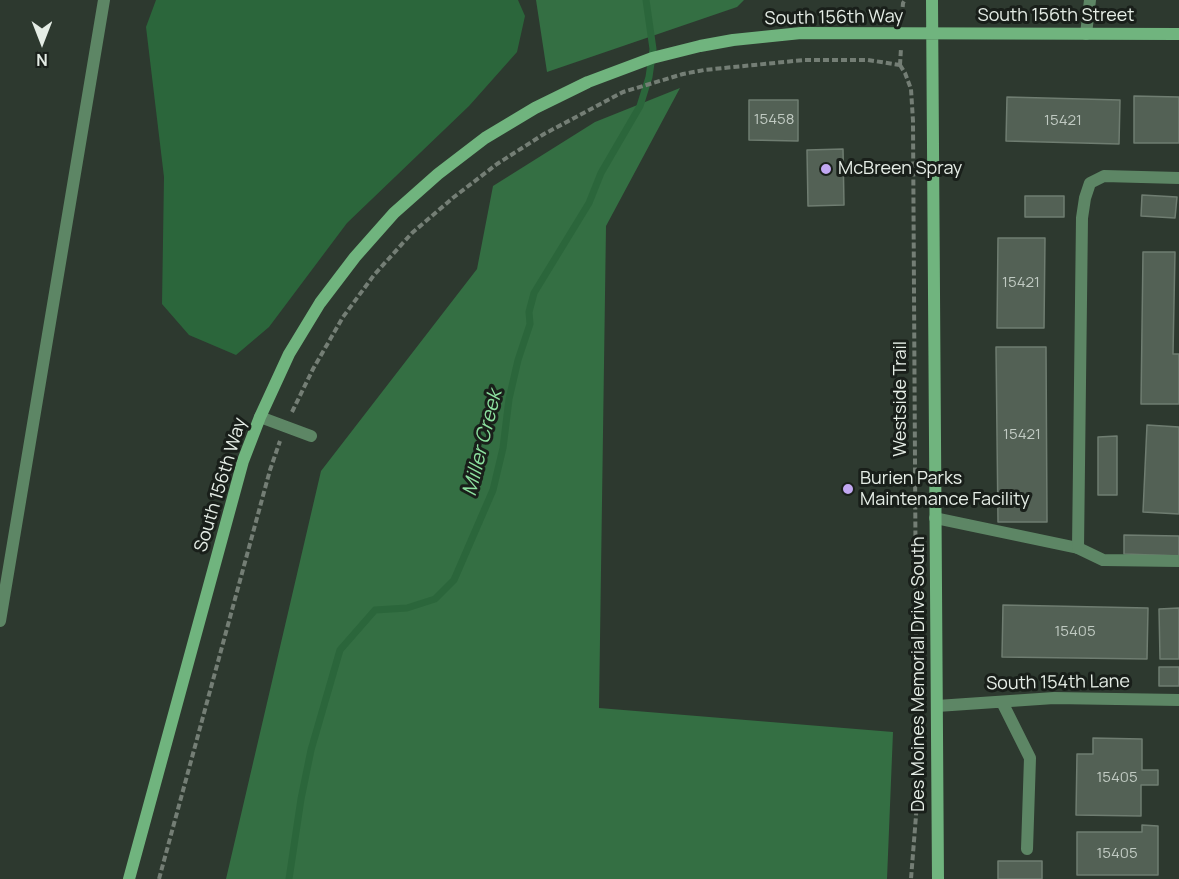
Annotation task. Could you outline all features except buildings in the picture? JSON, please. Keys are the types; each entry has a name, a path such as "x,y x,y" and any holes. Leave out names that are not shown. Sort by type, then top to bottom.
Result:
{"street":[{"path":"0,621 104,0"},
{"name":"Des Moines Memorial Drive South","path":"932,0 938,879"},
{"path":"1086,34 1090,0"},
{"name":"South 156th Way","path":"129,879 243,461 260,417 289,354 320,303 355,256 394,213 438,174 485,138 545,103 588,82 652,58 733,40 801,33 932,34"},
{"name":"South 156th Street","path":"932,34 1179,34"},
{"path":"1077,548 1082,218 1085,198 1090,183 1104,176 1179,178"},
{"path":"260,417 311,436"},
{"path":"935,518 1077,548 1103,560 1179,561"},
{"name":"South 154th Lane","path":"937,706 1054,698 1179,700"},
{"path":"1002,702 1030,758 1027,849"}],"path":[{"name":"Westside Trail","path":"623,92 704,70 804,60 868,60 900,65 911,89 917,803 911,879"}],"shaded area":[{"path":"156,0 518,0 525,16 517,52 469,106 347,223 269,327 236,355 189,335 162,304 164,177 146,27"},
{"path":"536,0 744,0 737,7 547,72"},
{"path":"680,88 606,226 599,708 893,732 887,879 226,879 321,471 477,269 493,186 595,122"}],"waterway":[{"name":"Miller Creek","path":"289,879 311,750 340,650 375,610 407,608 435,599 454,580 493,490 503,448 509,399 518,360 530,324 529,312 534,293 589,203 601,173 640,106 649,77 653,49 646,0"}],"place":[{"name":"McBreen Spray","path":"826,169"},
{"name":"Burien Parks Maintenance Facility","path":"848,489"}]}
